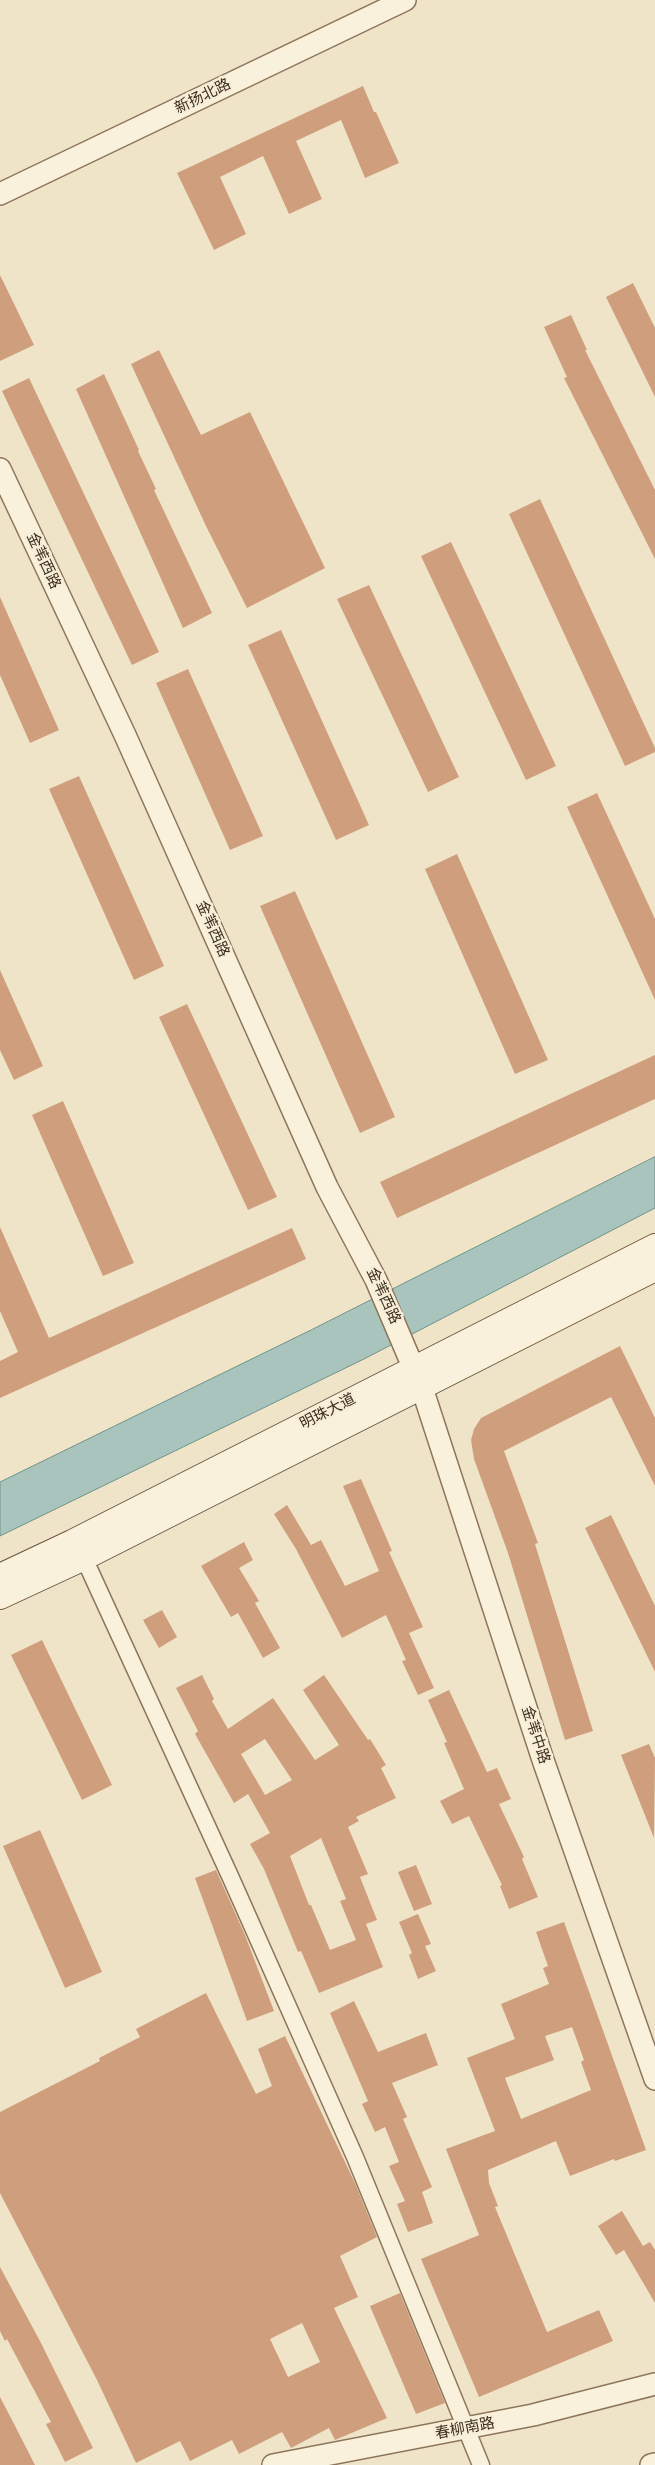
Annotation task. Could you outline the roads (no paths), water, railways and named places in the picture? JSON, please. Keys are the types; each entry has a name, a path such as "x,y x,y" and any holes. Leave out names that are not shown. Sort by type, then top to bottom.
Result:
{"main road":[{"name":"明珠大道","path":"0,1576 72,1542 655,1246"},
{"name":"明珠大道","path":"0,1597 84,1558 415,1369 655,1270"}],"street":[{"name":"新扬北路","path":"0,194 405,0"},
{"name":"金苇西路","path":"0,470 125,735 328,1187 376,1280 415,1369"},
{"name":"金苇中路","path":"415,1369 543,1760 655,2079"},
{"path":"84,1558 230,1876 355,2157 481,2465"},
{"name":"春柳南路","path":"273,2465 534,2415 655,2384"}],"water":[{"path":"655,1157 655,1208 364,1359 0,1536 0,1482 311,1330"}]}
